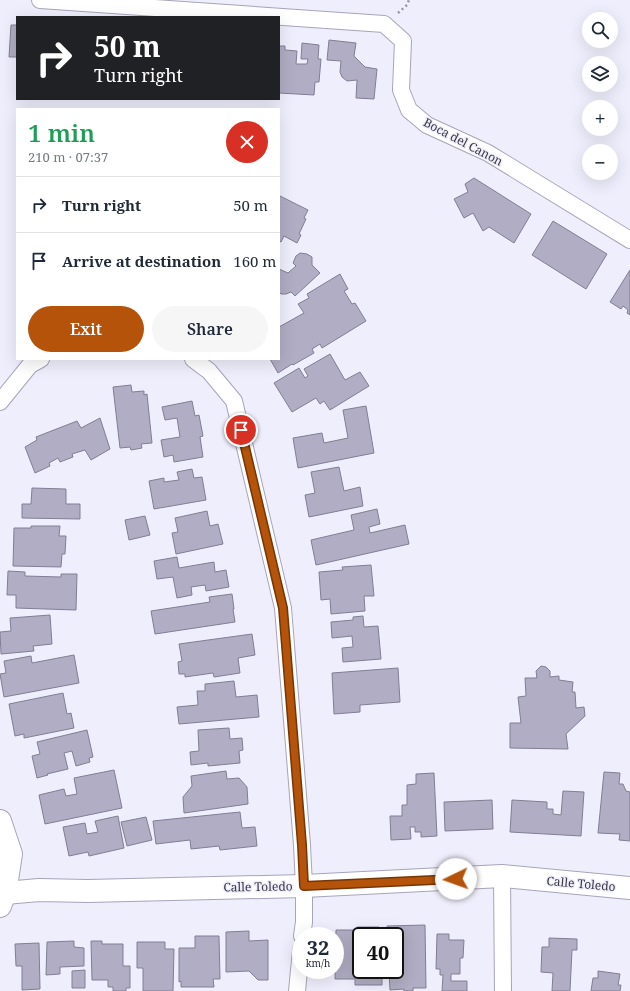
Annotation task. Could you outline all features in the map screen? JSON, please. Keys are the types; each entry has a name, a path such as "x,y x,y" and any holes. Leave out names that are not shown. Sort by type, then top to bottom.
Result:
{"street":[{"name":"Boca del Canon","path":"40,0 269,16"},
{"name":"Boca del Canon","path":"280,17 384,24 404,41 400,90 409,110 427,126 488,153 630,240"},
{"path":"0,402 30,365 38,360"},
{"path":"194,360 209,371 234,401 283,608 302,845 304,886 303,927"},
{"path":"0,820 10,854 1,897"},
{"path":"502,876 503,991"},
{"name":"Calle Toledo","path":"1,897 39,890 88,891 304,886 502,876 630,888"},
{"path":"297,991 298,979"}],"building":[{"path":"11,25 16,25 16,57 9,57"},
{"path":"329,40 356,43 354,56 365,67 377,69 374,99 356,98 357,80 347,81 342,77 340,72 341,61 327,60"},
{"path":"302,43 319,45 318,59 321,59 319,82 315,82 314,95 280,93 280,46 285,46 285,50 297,51 296,64 307,64 308,59 301,59"},
{"path":"474,178 531,214 514,243 489,227 483,231 473,213 464,218 454,199 468,192 465,184"},
{"path":"280,196 308,210 304,218 306,219 299,234 301,235 297,243 284,236 281,242"},
{"path":"553,221 607,254 586,289 532,255"},
{"path":"300,253 307,254 312,257 312,265 320,273 295,296 291,292 281,294 280,269 288,273 296,266 293,263 296,256"},
{"path":"630,270 630,315 627,313 628,310 623,306 621,309 610,302"},
{"path":"340,274 348,289 344,291 352,304 355,303 366,321 322,348 320,344 312,349 314,353 278,373 271,360 280,360 280,326 304,313 298,304 309,298 307,294"},
{"path":"330,354 345,380 360,372 369,386 330,410 324,401 320,404 316,398 292,412 274,383 299,368 305,378 308,376 304,369"},
{"path":"131,385 132,392 144,391 144,395 147,394 152,443 141,444 142,448 131,450 130,447 120,448 113,387"},
{"path":"192,401 195,416 199,415 203,436 200,437 203,457 174,462 173,455 164,457 161,440 180,437 177,418 165,420 162,407"},
{"path":"366,406 374,453 298,468 293,438 322,433 324,443 348,438 343,410"},
{"path":"100,418 110,449 91,460 85,450 72,454 73,457 60,462 58,458 49,463 50,466 35,473 25,447 37,440 36,437 77,421 81,428"},
{"path":"339,467 344,491 360,487 363,506 309,517 305,495 315,493 311,472"},
{"path":"192,469 194,478 202,477 206,500 154,509 149,481 164,478 164,482 179,480 177,472"},
{"path":"32,488 66,489 66,504 80,504 80,519 22,518 22,504 31,504"},
{"path":"377,509 380,524 369,527 370,533 405,525 409,544 316,565 311,540 354,530 351,515"},
{"path":"207,511 210,526 218,524 223,544 176,554 172,533 178,532 175,518"},
{"path":"145,516 150,535 129,540 125,520"},
{"path":"31,526 60,526 59,536 66,536 65,554 62,554 61,567 13,566 14,528 31,528"},
{"path":"177,557 179,568 214,562 215,572 226,570 229,587 206,591 205,585 191,587 192,595 177,598 173,577 157,579 154,561"},
{"path":"371,565 374,596 364,596 365,611 331,614 330,599 321,600 319,572 343,570 342,567"},
{"path":"8,571 25,572 25,576 61,577 61,574 77,574 76,610 16,608 16,595 7,595"},
{"path":"232,594 235,622 155,634 151,611 210,602 209,597"},
{"path":"50,615 52,644 33,646 34,651 1,654 0,632 11,631 10,618"},
{"path":"363,616 364,627 378,626 381,659 343,662 342,648 353,647 352,636 332,638 331,622 353,620 353,617"},
{"path":"252,634 255,655 238,658 240,673 214,677 213,673 185,677 185,674 179,674 178,662 182,661 179,644"},
{"path":"74,655 79,683 4,697 0,674 6,673 4,661 31,656 32,663"},
{"path":"541,666 546,667 550,671 550,677 559,676 559,680 573,682 572,692 575,692 576,708 584,707 585,716 566,734 568,749 510,748 510,723 521,723 518,697 526,696 525,678 537,678 536,671"},
{"path":"398,668 400,702 360,705 360,712 334,714 332,673"},
{"path":"234,681 236,697 257,695 259,717 179,724 177,707 198,705 197,691 205,691 205,684"},
{"path":"63,693 67,714 71,713 74,728 24,738 24,734 15,736 9,704"},
{"path":"229,728 230,739 242,738 243,750 239,751 240,763 208,766 208,763 191,765 190,752 199,751 198,730"},
{"path":"87,730 93,757 89,758 90,762 76,766 72,751 64,753 68,769 37,778 32,756 40,754 37,742"},
{"path":"114,770 122,808 45,824 39,795 64,789 66,796 77,794 74,778"},
{"path":"226,771 227,779 239,778 247,787 248,804 184,813 183,797 192,786 191,776"},
{"path":"604,772 620,773 619,784 623,784 626,791 630,792 630,841 619,840 620,834 598,833"},
{"path":"434,773 437,836 421,837 421,832 415,832 415,827 410,827 411,839 391,840 390,816 402,816 402,805 407,805 407,785 416,784 416,774"},
{"path":"563,791 584,792 581,836 510,832 512,800 547,802 547,809 553,809 553,814 561,815"},
{"path":"492,800 493,829 445,831 444,802"},
{"path":"240,812 242,828 255,827 257,846 220,850 219,846 191,849 190,840 156,844 153,821"},
{"path":"118,816 124,848 89,856 88,852 69,856 63,827 85,823 87,834 98,832 95,821"},
{"path":"146,817 152,840 127,846 121,822"},
{"path":"425,925 426,988 413,988 413,991 404,991 404,989 390,990 389,979 404,979 404,927 387,926"},
{"path":"344,930 352,930 352,979 344,979"},
{"path":"249,931 249,941 268,940 268,980 258,980 249,971 226,972 226,932"},
{"path":"437,934 449,934 449,940 464,940 463,958 460,958 460,974 451,974 451,981 467,981 467,991 442,991 443,975 440,975 440,969 436,969"},
{"path":"195,936 219,936 220,979 213,979 214,987 181,987 181,981 179,982 179,948 195,948"},
{"path":"549,938 577,939 577,950 572,950 570,991 552,991 553,973 541,972 542,947 549,947"},
{"path":"74,941 74,947 84,948 84,966 60,967 60,974 46,975 47,942"},
{"path":"91,941 102,941 102,944 123,944 123,966 130,966 130,988 126,988 126,991 113,991 113,987 108,987 108,980 92,980"},
{"path":"137,942 165,942 165,949 174,949 173,991 143,991 143,968 137,968"},
{"path":"39,943 40,989 22,990 22,966 16,966 15,944"},
{"path":"85,970 85,988 72,988 72,971"},
{"path":"598,971 620,974 618,985 621,985 620,991 591,991 593,978 598,978"},
{"path":"355,979 382,979 382,985 355,985"}],"route":[{"path":"241,430 283,608 304,886 456,879"}]}
